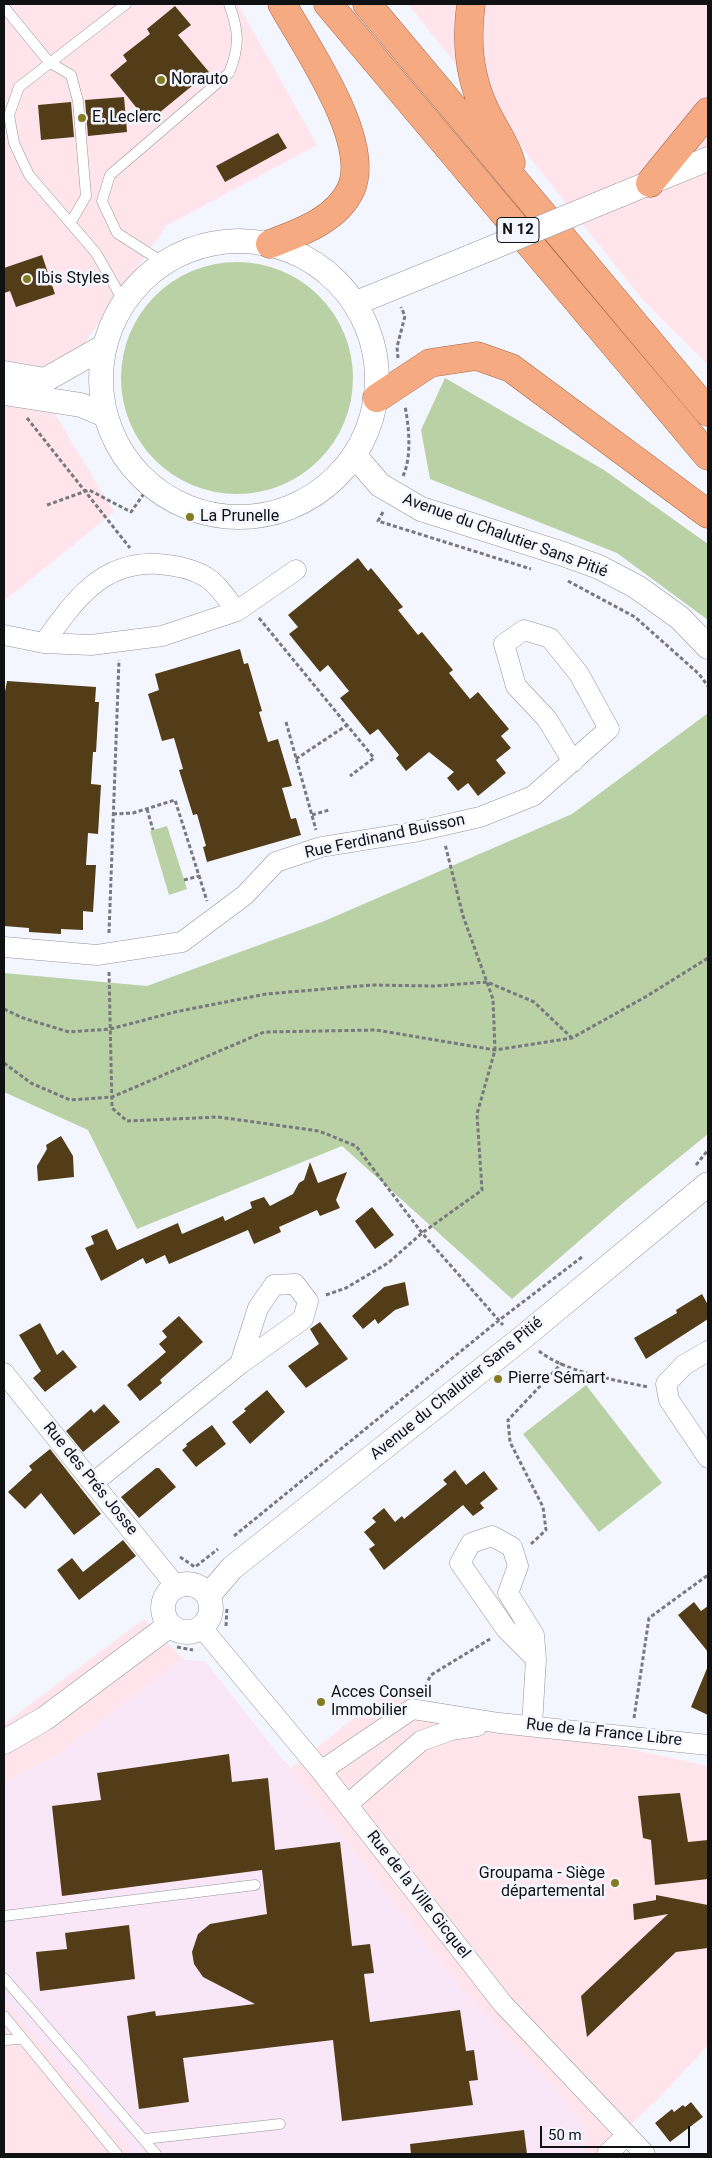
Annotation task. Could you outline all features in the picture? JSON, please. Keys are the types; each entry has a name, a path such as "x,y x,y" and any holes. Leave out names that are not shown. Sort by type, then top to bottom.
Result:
{"highway":[{"path":"270,244 308,230 338,207 351,189 356,156 341,110 282,4"},
{"name":"N 12","path":"328,4 708,456"},
{"name":"N 12","path":"367,4 708,412"},
{"path":"471,4 468,50 473,78 484,109 510,156 519,188"},
{"path":"650,183 708,112"},
{"path":"377,398 430,363 477,356 511,368 708,514"}],"street":[{"path":"356,303 708,159"},
{"path":"234,240 270,244 311,261 333,276 356,303 370,333 377,365 377,398 369,428 355,456 329,484 296,505 259,516 220,516 183,505 150,485 130,465 116,441 105,415 101,384 105,346 112,323 124,302 142,280 164,263 197,247 234,240"},
{"path":"5,386 45,380 105,346"},
{"path":"5,386 82,405 105,415"},
{"name":"Avenue du Chalutier Sans Pitié","path":"355,456 380,485 421,509 581,560 599,567 637,587 680,618 708,647"},
{"path":"44,643 75,601 82,595 112,571 142,563 172,565 207,577 242,608"},
{"path":"4,635 44,643 91,645 162,636 242,608 296,570"},
{"name":"Rue Ferdinand Buisson","path":"4,947 47,952 108,955 182,942 245,895 276,862 321,847 441,826 480,817 533,796 573,762 609,729 579,674 550,638 524,630 504,644 516,686 547,719 573,762"},
{"name":"Avenue du Chalutier Sans Pitié","path":"208,1596 232,1568 522,1338 702,1175"},
{"path":"93,1483 240,1364 303,1319 308,1301 295,1284 274,1285 258,1308 240,1364"},
{"path":"708,1351 684,1365 666,1384 670,1400 708,1458"},
{"name":"Rue des Prés Josse","path":"4,1373 176,1586"},
{"path":"532,1725 536,1659 534,1635 508,1593 518,1566 516,1558 512,1547 492,1536 471,1543 460,1563 506,1629 536,1659"},
{"path":"190,1584 204,1590 208,1596 211,1602 210,1616 202,1628 196,1631 182,1632 170,1625 166,1619 163,1604 170,1591 176,1586 190,1584"},
{"path":"4,1742 44,1719 170,1625"},
{"name":"Rue de la Ville Gicquel","path":"202,1628 348,1804 503,2004 645,2154"},
{"path":"321,1771 412,1709"},
{"name":"Rue de la France Libre","path":"412,1709 499,1723 708,1744"},
{"name":"Rue de la France Libre","path":"348,1804 421,1741 451,1730 499,1723"},
{"path":"607,2154 627,2135"}],"lane":[{"path":"124,302 96,253 29,175 14,143 6,116 19,87 126,4"},
{"path":"164,263 117,233 102,201 110,175 229,73 236,54 238,29 229,4"},
{"path":"4,7 49,62 71,75 78,101 86,196 71,222"},
{"path":"4,1916 255,1884"},
{"path":"4,1978 156,2154"},
{"path":"4,2016 117,2154"},
{"path":"4,2040 23,2039"},
{"path":"144,2140 280,2124"}],"path":[{"path":"5,386 142,563"},
{"path":"47,505 89,490 131,512 150,485"},
{"path":"242,608 347,725 374,758 350,776"},
{"path":"119,642 108,955 112,1108 127,1121 218,1117 319,1131 356,1146 422,1233 498,1321 549,1359 609,1378 668,1392"},
{"path":"286,722 321,847"},
{"path":"296,759 347,725"},
{"path":"113,814 147,809 175,800 213,919"},
{"path":"147,809 153,830"},
{"path":"312,815 329,810"},
{"path":"308,1301 346,1288 388,1263 422,1233 482,1190 477,1114 495,1050 493,999 463,916 441,826"},
{"path":"184,880 199,876"},
{"path":"4,1064 31,1082 70,1100 112,1097 264,1032 376,1030 495,1050 572,1038 647,996 708,958"},
{"path":"4,1009 23,1018 69,1032 110,1029 175,1012 266,994 372,984 434,986 487,982 534,1002 572,1038"},
{"path":"702,1175 708,1150"},
{"path":"230,1539 498,1321 583,1257"},
{"path":"516,1558 546,1530 543,1507 510,1442 508,1420 562,1363"},
{"path":"154,1558 168,1550 196,1567 223,1545"},
{"path":"631,1736 649,1618 708,1575"},
{"path":"412,1709 430,1675 506,1629"}],"shaded area":[{"path":"4,4 238,4 317,145 166,226 46,399 114,512 4,601"},
{"path":"408,4 708,4 708,365 642,299"},
{"path":"144,1619 291,1768 383,1695 708,1766 708,2045 661,2096 600,2154 4,2154 4,1724"},
{"path":"180,1660 205,1661 460,1986 561,2094 585,2127 588,2154 133,2154 4,2001 4,1783 56,1755"}],"green space":[{"path":"237,262 271,267 281,271 301,282 319,296 333,314 344,334 348,344 353,378 348,412 344,422 333,442 319,460 301,474 281,485 271,489 237,494 203,489 193,485 173,474 155,460 141,442 130,422 126,412 121,378 126,344 130,334 141,314 155,296 173,282 193,271 203,267"},
{"path":"445,378 604,470 708,544 708,620 617,553 430,479 421,430"},
{"path":"708,713 708,1134 623,1203 512,1299 342,1146 137,1229 88,1130 4,1092 4,973 147,986 322,922 572,814"},
{"path":"167,826 187,889 169,895 150,831"},
{"path":"586,1385 662,1483 599,1532 523,1434"}],"building":[{"path":"175,6 191,25 178,35 209,72 148,122 110,75 127,61 123,55 150,34 147,29"},
{"path":"124,97 127,132 88,136 85,100"},
{"path":"71,102 74,137 41,140 38,105"},
{"path":"278,133 287,148 225,182 216,166"},
{"name":"Ibis Styles","path":"42,255 55,294 16,307 10,291 4,293 4,268"},
{"path":"358,558 368,571 371,568 403,607 398,610 418,635 422,632 453,670 449,673 470,699 478,692 509,729 501,736 511,748 496,760 506,773 478,796 468,783 458,791 447,778 454,772 429,752 406,771 396,758 399,755 378,729 370,735 340,698 349,691 328,665 320,672 289,634 298,627 288,615"},
{"path":"240,649 244,664 248,663 262,711 259,712 268,742 278,739 292,786 282,788 291,819 296,818 301,835 207,862 203,847 206,846 197,814 193,815 179,770 183,769 174,738 162,741 148,694 159,690 155,674"},
{"path":"7,681 96,687 95,702 99,702 96,752 93,752 91,784 101,785 98,834 88,833 86,865 96,865 93,912 83,911 83,930 61,929 61,934 29,932 29,928 4,926 4,697"},
{"path":"61,1136 73,1156 74,1177 38,1181 37,1166 47,1149 46,1145"},
{"path":"310,1162 318,1183 347,1172 336,1200 340,1208 320,1216 317,1210 279,1227 281,1232 254,1244 248,1230 169,1264 165,1255 146,1264 143,1258 101,1281 85,1248 94,1244 91,1236 107,1229 117,1250 178,1223 182,1234 223,1216 225,1221 252,1208 250,1202 264,1197 270,1206 293,1194 299,1183 304,1180"},
{"path":"372,1207 394,1235 375,1249 355,1221"},
{"path":"405,1282 409,1305 395,1310 378,1324 375,1319 363,1329 352,1316 384,1287"},
{"path":"702,1294 708,1305 708,1319 646,1359 634,1338 677,1313 676,1310"},
{"path":"179,1316 203,1342 160,1380 162,1383 140,1401 127,1385 166,1352 159,1344 167,1337 162,1331"},
{"path":"320,1322 348,1359 306,1388 288,1366 319,1344 310,1329"},
{"path":"40,1323 57,1355 63,1350 77,1367 45,1392 33,1378 41,1371 19,1335"},
{"path":"267,1390 285,1412 250,1444 232,1422"},
{"path":"104,1404 120,1422 83,1452 66,1431 91,1409 94,1413"},
{"path":"212,1425 226,1444 196,1467 182,1450 187,1446 186,1444"},
{"path":"50,1449 101,1514 74,1535 41,1493 25,1509 8,1492 32,1470 29,1466"},
{"path":"156,1468 159,1468 176,1487 139,1518 121,1497"},
{"path":"455,1470 466,1485 484,1471 498,1489 480,1503 484,1508 473,1516 463,1505 384,1570 369,1549 375,1545 364,1532 376,1522 372,1518 384,1508 395,1522 402,1516 404,1519 447,1484 443,1480"},
{"path":"123,1540 136,1556 79,1600 57,1570 72,1558 83,1572"},
{"path":"694,1602 701,1611 708,1606 708,1652 678,1615"},
{"path":"708,1666 708,1715 691,1707"},
{"path":"229,1754 232,1782 268,1778 275,1850 340,1842 352,1946 370,1944 374,1973 364,1974 370,2022 460,2010 466,2051 474,2050 478,2080 469,2081 473,2105 342,2121 333,2040 183,2058 189,2102 139,2109 127,2016 155,2011 156,2016 255,2004 203,1977 194,1964 192,1952 198,1934 210,1924 267,1914 262,1870 62,1896 52,1806 101,1800 97,1773"},
{"path":"680,1793 688,1842 708,1840 708,1879 655,1885 651,1840 643,1838 638,1796"},
{"path":"656,1895 708,1905 708,1948 676,1952 587,2037 581,1996 668,1914 634,1920 633,1904 656,1900"},
{"path":"129,1925 135,1979 40,1991 36,1952 67,1949 65,1933"},
{"path":"691,2102 703,2117 670,2142 655,2123 672,2109 674,2112"},
{"path":"524,2130 527,2154 411,2154 410,2144"}],"place":[{"name":"Norauto","path":"161,80"},
{"name":"E. Leclerc","path":"82,118"},
{"name":"Ibis Styles","path":"27,279"},
{"name":"La Prunelle","path":"190,517"},
{"name":"Pierre Sémart","path":"498,1379"},
{"name":"Acces Conseil Immobilier","path":"321,1702"},
{"name":"Groupama - Siège départemental","path":"615,1883"}]}
